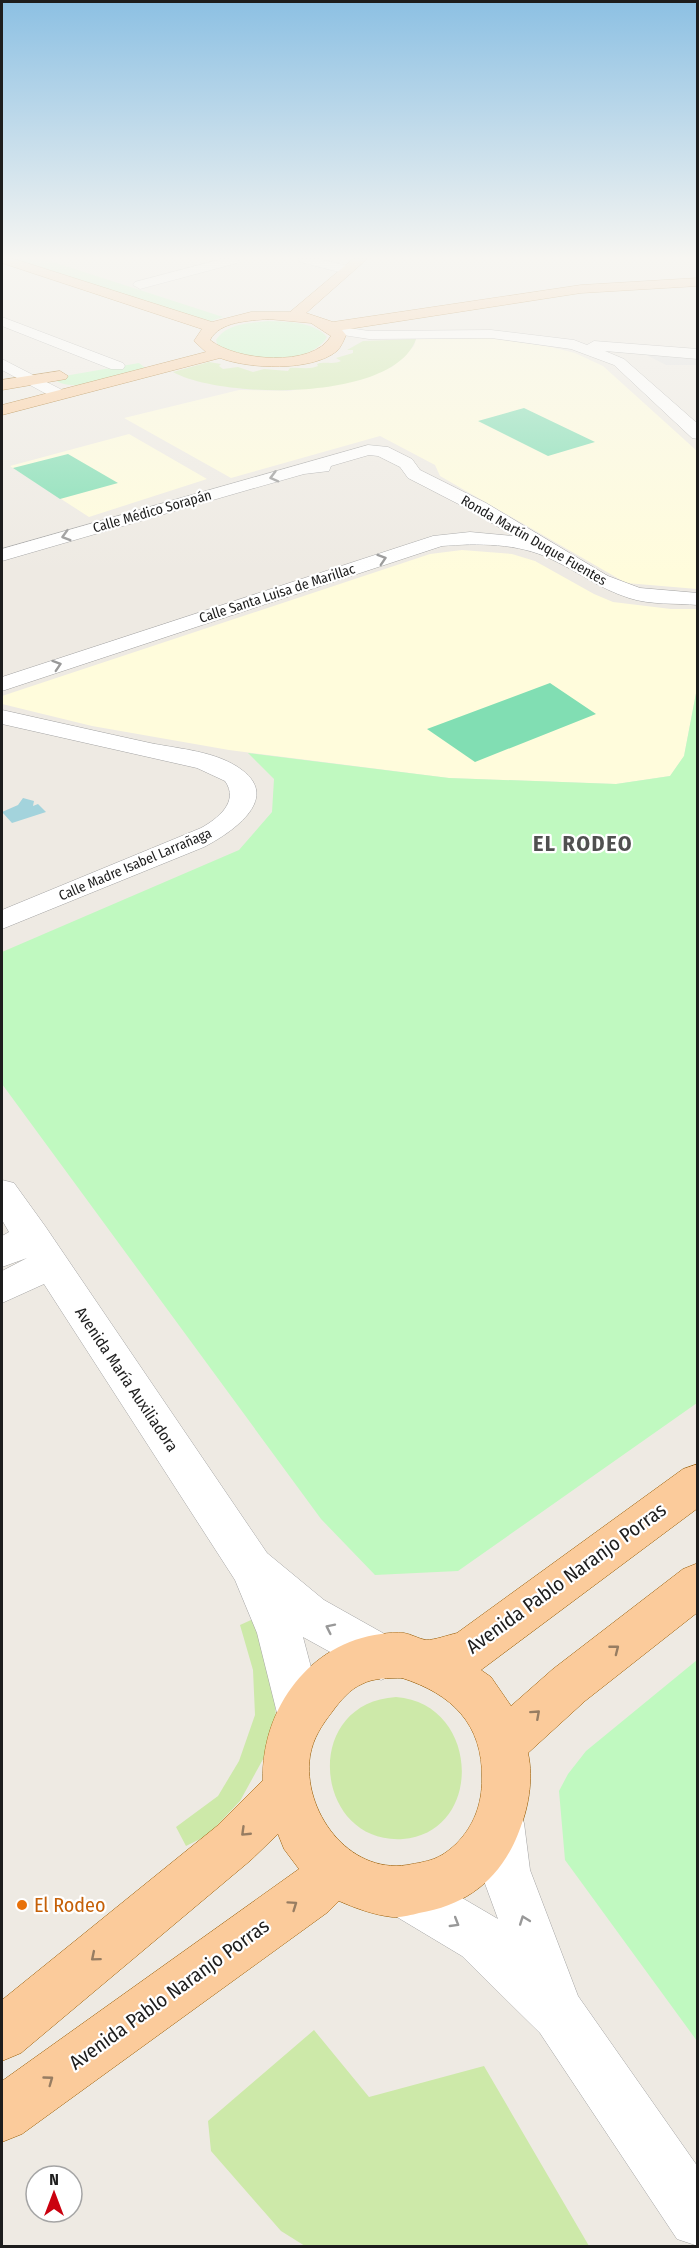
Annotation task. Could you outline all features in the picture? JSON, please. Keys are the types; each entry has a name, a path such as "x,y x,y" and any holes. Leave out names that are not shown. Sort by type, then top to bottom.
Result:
{"main road":[{"path":"2,385 130,364"},
{"path":"2,410 167,364"},
{"name":"Avenida Pablo Naranjo Porras","path":"429,1662 466,1653 698,1483"},
{"path":"503,1744 569,1685 698,1584"},
{"path":"402,1655 429,1662 446,1669 475,1693 487,1708 503,1744 507,1784 499,1823 490,1842 462,1872 444,1883 405,1893 387,1893 350,1882 334,1871 314,1851 298,1827 287,1791 288,1750 300,1713 315,1692 335,1675 356,1662 381,1657 402,1655"},
{"path":"2,2034 234,1843 287,1791"},
{"name":"Avenida Pablo Naranjo Porras","path":"2,2114 310,1894 334,1871"}],"street":[{"path":"2,364 60,395"},
{"path":"112,364 117,366"},
{"path":"621,364 698,434"},
{"path":"664,364 698,365"},
{"name":"Calle Médico Sorapán","path":"2,555 368,450 382,451"},
{"name":"Ronda Martín Duque Fuentes","path":"382,451 406,463 414,474 479,507 602,580 637,594 698,599"},
{"name":"Calle Médico Sorapán","path":"303,469 363,466 414,474"},
{"name":"Ronda Martín Duque Fuentes","path":"442,488 447,496 446,526"},
{"name":"Calle Santa Luisa de Marillac","path":"2,684 446,526 529,543 557,554"},
{"name":"Calle Madre Isabel Larrañaga","path":"2,717 181,757 219,768 233,776 240,784 243,793 242,804 236,816 220,828 195,841 2,920"},
{"name":"Avenida María Auxiliadora","path":"2,1193 28,1251 251,1566 279,1633 300,1713"},
{"path":"2,1288 28,1251"},
{"name":"Avenida María Auxiliadora","path":"251,1566 308,1616 381,1657"},
{"path":"499,1823 505,1870 559,2014"},
{"path":"405,1893 480,1938 559,2014 698,2218"}],"shaded area":[{"path":"395,364 598,364 603,366 697,451 697,589 626,583 440,476 435,465 380,436 231,478 124,418 239,390 288,391 350,382"},
{"path":"664,364 697,364 697,365"},
{"path":"129,434 207,479 89,517 10,466"},
{"path":"462,550 512,554 535,561 613,602 671,609 697,609 697,688 684,756 670,776 616,784 449,778 229,750 92,726 2,704 2,696 430,554"}],"green space":[{"path":"134,364 140,364 148,370 84,385 61,383 53,378"},
{"path":"202,364 220,364 219,366 223,369 238,367 253,372 264,369 288,371 290,368 311,368 318,366 317,364 394,364 376,375 343,384 305,389 265,390 228,387 196,381 173,372"},
{"path":"524,408 595,442 548,456 478,421"},
{"path":"68,454 118,483 60,499 13,468"},
{"path":"550,683 596,714 475,762 427,729"},
{"path":"697,688 697,1403 458,1571 375,1575 321,1519 2,1084 2,952 239,850 272,812 274,779 248,753 449,778 616,784 670,776 684,756"},
{"path":"260,1616 270,1642 276,1717 267,1752 240,1801 208,1835 186,1846 176,1827 218,1796 239,1761 255,1715 253,1670 240,1625"},
{"path":"697,1660 697,2041 565,1860 559,1791 568,1774 586,1751"},
{"path":"396,1697 424,1705 444,1721 457,1743 462,1768 459,1793 448,1815 430,1831 403,1839 373,1835 351,1820 336,1798 330,1772 333,1746 344,1723 365,1705"},
{"path":"314,2030 369,2097 484,2066 589,2246 305,2246 281,2231 211,2151 208,2121"}],"water":[{"path":"23,798 34,801 33,806 38,804 46,812 12,823 2,812 18,805"}],"place":[{"name":"El Rodeo","path":"22,1905"}],"district":[{"name":"EL RODEO","path":"583,843"}]}
